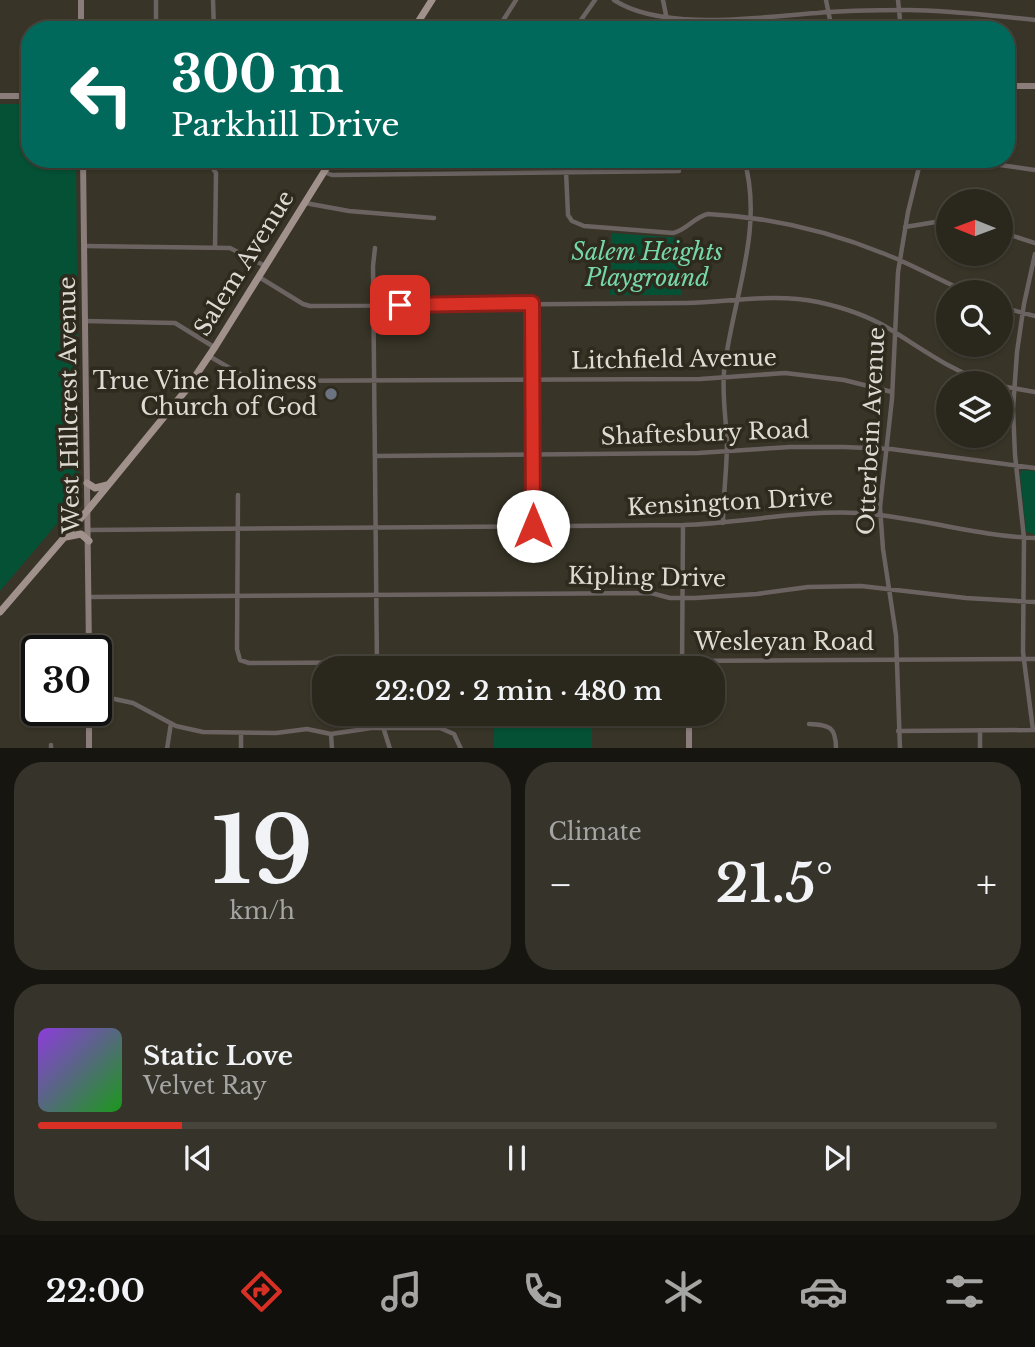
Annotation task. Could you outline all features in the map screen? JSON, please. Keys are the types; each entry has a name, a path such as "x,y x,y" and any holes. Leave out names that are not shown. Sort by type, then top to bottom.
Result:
{"main road":[{"path":"419,21 432,0"},
{"name":"Salem Avenue","path":"0,612 159,425 215,347 326,168"},
{"path":"87,483 94,488 108,485"},
{"path":"65,537 81,534 89,541"}],"street":[{"path":"81,0 81,21"},
{"path":"156,0 156,21"},
{"path":"213,0 214,21"},
{"path":"503,21 516,0"},
{"path":"580,21 595,0"},
{"path":"614,0 639,12 665,17 723,19 900,10 956,12 1035,20"},
{"path":"663,0 666,21"},
{"path":"827,0 830,21"},
{"path":"898,0 901,21"},
{"path":"1015,86 1035,86"},
{"path":"0,96 21,96"},
{"path":"1015,167 1035,170"},
{"name":"West Hillcrest Avenue","path":"83,168 89,635"},
{"path":"213,168 216,173 215,248"},
{"path":"723,523 727,452 724,377 748,243 749,180 746,168"},
{"name":"Otterbein Avenue","path":"900,748 897,659 880,515 892,392 900,260 919,168"},
{"path":"324,172 332,175 419,175 679,171"},
{"path":"566,172 568,215 572,221 584,226 673,233 681,231 704,214 749,217 816,230 900,260 942,280"},
{"path":"305,203 349,211 434,218"},
{"path":"905,227 936,222"},
{"path":"1013,236 1035,243"},
{"path":"84,246 239,250 266,266"},
{"path":"374,248 377,656"},
{"path":"898,731 1034,730 1024,659 1024,538 1016,466 1014,389 1022,313 1035,254"},
{"path":"259,277 306,305 686,303 776,297 819,302 850,311 889,328 960,371"},
{"path":"532,303 533,526"},
{"path":"1013,310 1035,316"},
{"path":"85,321 175,323 215,347"},
{"name":"Litchfield Avenue","path":"209,356 251,381 724,377 769,373 807,374 892,392"},
{"path":"1014,389 1035,392"},
{"name":"Shaftesbury Road","path":"375,456 727,452 790,447 886,449 1035,468"},
{"path":"238,495 238,595"},
{"name":"Kensington Drive","path":"89,530 683,525 811,513 880,515 971,532 1035,538"},
{"path":"683,525 683,656"},
{"name":"Kipling Drive","path":"90,597 651,593 682,598 737,596 821,586 890,588 966,598 1035,602"},
{"name":"Wesleyan Road","path":"238,595 237,649 241,660 249,663 312,664"},
{"name":"Wesleyan Road","path":"725,660 1035,659"},
{"path":"112,699 133,704 171,723 203,732 276,733 307,729 331,734 383,727 440,728 454,733 461,748"},
{"path":"167,748 171,723"},
{"path":"809,724 825,725 832,729 836,737 836,748"},
{"path":"89,726 89,748"},
{"path":"689,726 689,748"},
{"path":"383,727 390,748"},
{"path":"980,730 980,748"},
{"path":"240,733 241,748"},
{"path":"331,734 332,748"}],"green space":[{"path":"0,104 21,104 21,168 76,168 79,489 78,499 0,591"},
{"name":"Salem Heights Playground","path":"611,233 682,238 682,295 610,295"},
{"path":"1022,470 1035,471 1035,535 1026,531 1020,475"},
{"path":"494,726 592,726 592,748 494,748"}],"place":[{"name":"True Vine Holiness Church of God","path":"331,394"}],"route":[{"path":"400,305 532,303 533,526"}]}
